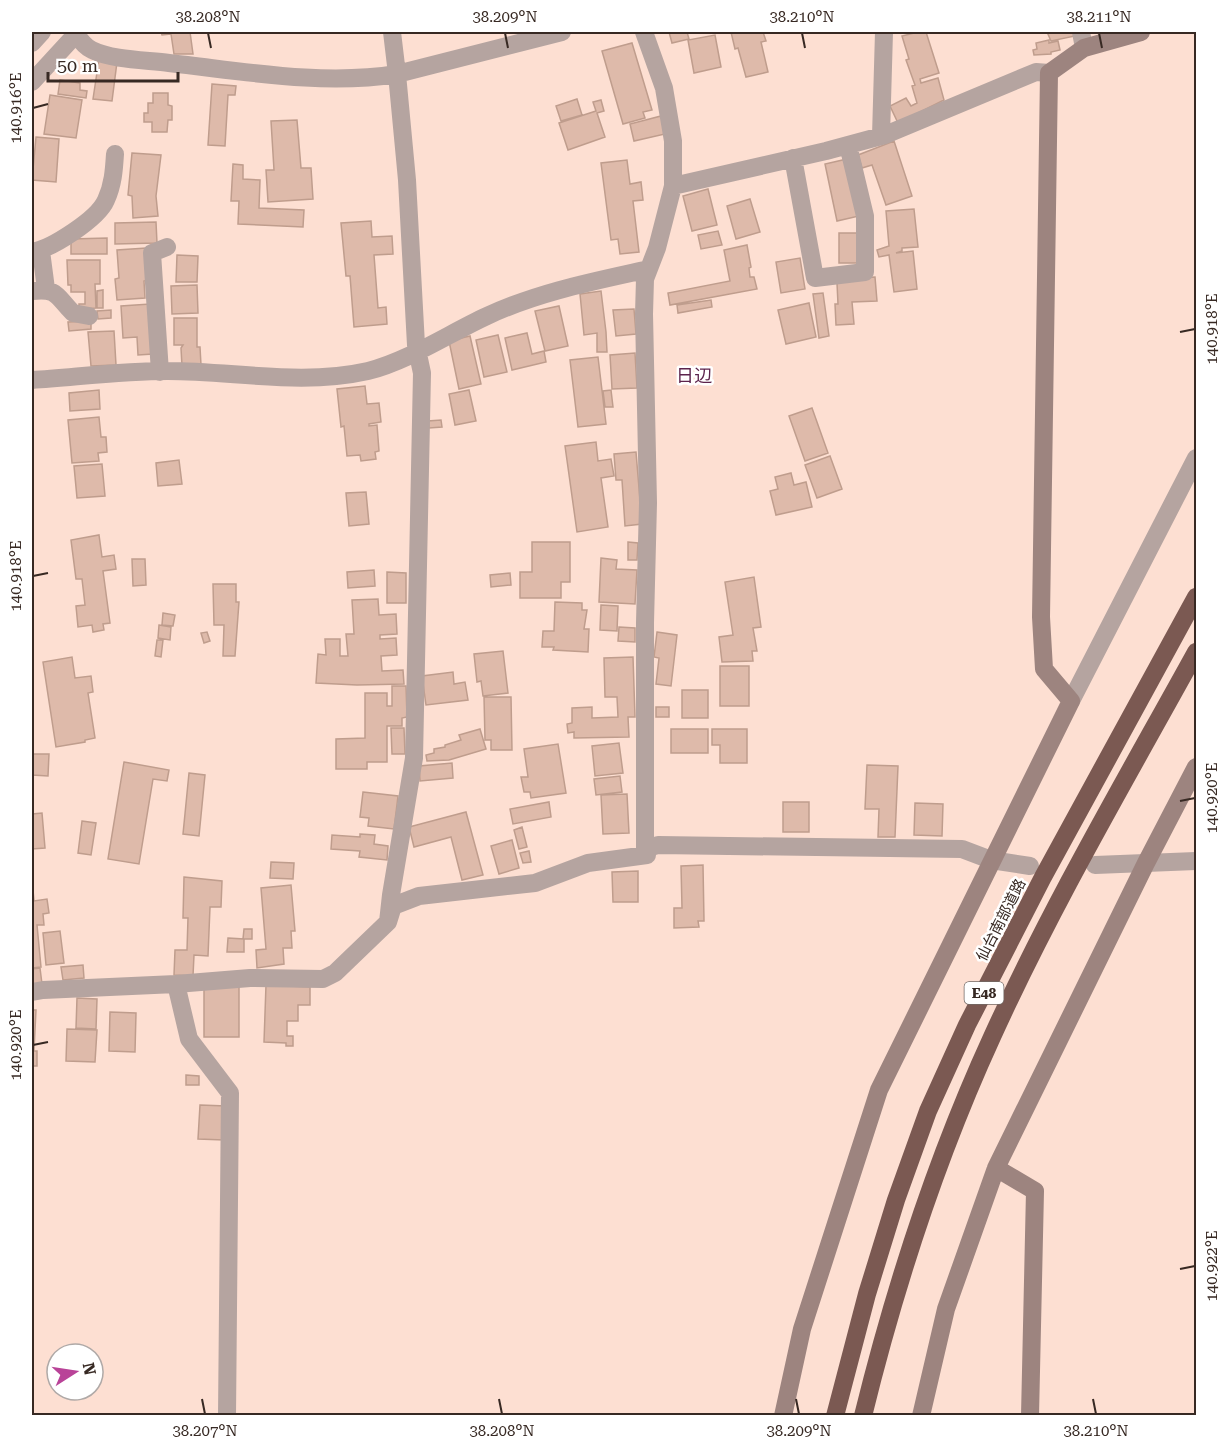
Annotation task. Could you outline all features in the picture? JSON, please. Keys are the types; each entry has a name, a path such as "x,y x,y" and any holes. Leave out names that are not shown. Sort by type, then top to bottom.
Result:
{"highway":[{"name":"仙台南部道路","path":"835,1416 867,1294 896,1200 928,1111 967,1025 1038,888 1197,597"},
{"name":"E48","path":"863,1416 896,1289 925,1202 991,1038 1065,887 1197,652"}],"street":[{"path":"32,43 42,32"},
{"path":"388,922 414,758 422,374 417,351 407,180 392,32"},
{"path":"32,82 77,33 82,43 92,50 118,57 246,72 328,78 397,74 562,32"},
{"path":"32,993 43,990 250,978 323,979 335,974 388,922 393,906 419,896 535,883 588,863 647,855 645,849 645,623 648,503 645,279 657,248 673,186 673,141 664,88 644,32"},
{"path":"881,136 884,32"},
{"path":"1071,701 1044,669 1041,617 1049,73 1082,40 1141,32"},
{"path":"673,186 881,136 1036,72 1049,73"},
{"path":"793,158 815,278 865,272 865,216 848,145"},
{"path":"89,316 73,313 57,294 39,290 36,252 54,244 91,218 106,202 112,180 115,154"},
{"path":"160,372 152,253 167,247"},
{"path":"32,380 160,372 208,372 296,378 335,376 370,370 417,351 514,304 589,282 649,269"},
{"path":"783,1416 802,1329 879,1090 1071,701 1197,458"},
{"path":"921,1416 946,1310 996,1168 1146,863 1197,767"},
{"path":"645,849 658,845 683,844 962,849 991,860 1030,866"},
{"path":"1095,865 1197,861"},
{"path":"176,984 189,1039 230,1093 227,1416"},
{"path":"996,1168 1035,1191 1030,1416"}],"building":[{"path":"161,32 190,32 193,54 174,54 171,34 162,35"},
{"path":"669,32 687,32 689,39 672,43"},
{"path":"731,32 763,32 766,41 761,42 768,72 746,77"},
{"path":"926,32 939,73 920,79 921,83 938,78 944,100 898,123 890,106 906,98 911,106 917,103 912,86 915,85 906,60 909,59 902,36"},
{"path":"1047,32 1074,32 1075,36 1051,41"},
{"path":"715,35 721,67 694,73 688,40"},
{"path":"1049,40 1049,43 1058,41 1060,50 1051,52 1051,54 1034,55 1033,50 1037,49 1036,43"},
{"path":"632,43 652,110 643,112 645,118 623,124 602,51"},
{"path":"99,59 117,62 112,101 93,99"},
{"path":"60,80 80,83 80,90 87,91 86,98 58,94"},
{"path":"212,84 236,86 235,95 228,95 225,146 208,145"},
{"path":"153,93 168,93 168,105 172,106 172,120 168,120 167,132 152,132 152,122 144,122 144,113 148,113 148,103 153,103"},
{"path":"50,95 82,100 76,138 44,134"},
{"path":"577,99 582,115 561,121 556,106"},
{"path":"601,100 604,111 597,113 605,137 568,150 559,123 596,111 593,102"},
{"path":"661,116 665,134 634,141 630,124"},
{"path":"297,120 301,168 311,168 313,199 268,202 266,170 274,170 271,121"},
{"path":"36,137 59,139 56,182 32,180"},
{"path":"894,141 912,196 886,205 872,165 862,168 858,155"},
{"path":"132,153 161,155 156,196 158,216 133,218 132,196 128,195"},
{"path":"847,159 859,216 837,221 825,164"},
{"path":"627,160 630,184 641,182 643,200 633,201 639,252 620,254 618,239 611,240 601,163"},
{"path":"233,164 243,165 243,179 260,180 259,208 304,210 303,227 238,224 239,201 231,201"},
{"path":"708,189 717,225 692,231 683,196"},
{"path":"750,199 760,232 736,239 727,206"},
{"path":"914,209 918,247 902,248 902,251 896,253 913,251 917,289 894,292 889,255 879,257 877,250 889,246 886,211"},
{"path":"371,221 372,237 392,236 393,254 374,255 378,308 386,307 387,324 354,327 350,276 346,276 341,223"},
{"path":"156,222 157,243 115,244 115,223"},
{"path":"718,231 722,245 701,249 698,235"},
{"path":"839,233 861,233 861,263 839,263"},
{"path":"107,238 107,254 71,254 71,239"},
{"path":"747,245 751,267 749,268 750,277 754,277 757,289 670,305 668,293 730,281 724,250"},
{"path":"146,248 148,280 144,281 145,298 117,300 115,279 119,278 117,250"},
{"path":"177,255 198,256 197,282 176,282"},
{"path":"800,258 805,289 781,293 776,262"},
{"path":"67,260 100,260 100,284 95,284 96,308 79,309 79,304 85,304 85,292 71,292 71,285 68,285"},
{"path":"875,277 877,301 852,302 854,324 836,325 837,283 854,278"},
{"path":"197,285 198,313 172,314 171,286"},
{"path":"103,290 103,308 97,308 97,291"},
{"path":"601,291 607,352 597,352 597,333 584,335 580,294"},
{"path":"823,293 829,336 819,338 813,294"},
{"path":"711,300 712,307 678,313 677,305"},
{"path":"809,303 816,337 786,344 778,310"},
{"path":"150,304 153,354 138,355 137,337 123,338 121,306"},
{"path":"559,306 568,346 545,351 535,311"},
{"path":"634,309 636,334 616,336 613,310"},
{"path":"111,310 111,318 98,319 97,311"},
{"path":"174,318 197,318 197,347 200,347 201,365 182,366 181,348 183,345 174,345"},
{"path":"91,321 91,329 69,331 68,322"},
{"path":"114,331 116,365 91,366 88,332"},
{"path":"527,333 532,354 544,351 546,362 512,370 505,338"},
{"path":"498,335 507,372 484,377 476,340"},
{"path":"470,336 481,384 459,389 449,341"},
{"path":"635,353 637,388 612,389 610,355"},
{"path":"598,357 606,424 578,427 570,360"},
{"path":"365,386 367,404 379,403 381,422 369,424 369,426 377,425 379,451 375,452 376,459 361,461 360,455 347,456 337,389"},
{"path":"99,390 100,409 70,411 69,393"},
{"path":"469,390 476,421 455,425 449,394"},
{"path":"611,390 613,407 605,407 603,391"},
{"path":"812,408 828,453 805,461 789,416"},
{"path":"99,417 101,437 106,437 107,452 98,453 99,461 72,463 68,420"},
{"path":"441,420 442,427 429,428 428,421"},
{"path":"596,442 598,461 611,459 614,476 601,478 608,527 577,532 565,446"},
{"path":"636,452 642,524 625,526 622,480 616,480 614,454"},
{"path":"830,456 842,489 817,498 805,465"},
{"path":"179,460 182,484 158,486 156,463"},
{"path":"102,464 105,496 77,498 74,466"},
{"path":"791,473 794,485 806,482 812,507 776,515 770,491 778,489 775,477"},
{"path":"366,492 369,524 349,526 346,493"},
{"path":"99,535 102,557 114,555 116,569 103,571 110,623 103,624 104,630 93,632 92,625 78,627 76,606 85,605 82,579 76,579 71,540"},
{"path":"532,542 570,542 570,582 561,582 561,598 520,598 520,572 532,572"},
{"path":"628,542 638,543 637,560 628,560"},
{"path":"601,558 617,560 616,569 637,570 635,604 599,602"},
{"path":"132,559 145,559 146,585 133,586"},
{"path":"374,570 375,586 348,588 347,572"},
{"path":"387,572 406,573 406,603 387,603"},
{"path":"510,573 511,585 491,587 490,575"},
{"path":"754,577 761,627 753,628 757,651 752,651 753,661 722,662 719,637 733,635 725,582"},
{"path":"213,584 236,584 236,602 239,602 235,656 223,656 224,625 214,625"},
{"path":"378,599 379,615 396,614 397,634 380,635 380,639 396,638 397,655 381,656 382,671 403,670 404,684 316,683 318,654 326,655 325,639 340,639 340,656 348,656 346,634 354,634 352,600"},
{"path":"555,602 582,603 582,610 587,610 584,629 589,629 588,652 542,647 543,631 554,631"},
{"path":"601,605 618,606 617,631 600,630"},
{"path":"163,613 175,615 173,626 162,625"},
{"path":"159,625 171,627 170,640 158,638"},
{"path":"619,627 635,628 635,642 618,641"},
{"path":"207,632 210,641 204,643 201,633"},
{"path":"657,632 677,635 671,686 656,684 659,658 654,657"},
{"path":"157,640 163,640 161,657 155,656"},
{"path":"503,651 508,693 483,696 481,681 477,682 474,654"},
{"path":"72,657 75,678 91,676 93,692 88,693 95,738 56,747 43,662"},
{"path":"633,657 635,717 628,717 629,737 574,738 574,732 568,733 567,724 572,723 572,708 592,707 592,718 618,717 617,697 605,697 604,658"},
{"path":"720,666 749,666 749,706 720,706"},
{"path":"453,672 454,684 465,682 468,700 426,705 422,676"},
{"path":"392,686 406,686 407,717 402,718 402,726 387,726 387,762 367,762 367,769 336,769 336,739 365,738 365,693 387,693 387,706 392,706"},
{"path":"682,690 708,690 708,718 682,718"},
{"path":"484,697 511,697 512,750 491,750 491,740 485,740"},
{"path":"656,707 669,707 669,717 656,717"},
{"path":"391,728 404,728 405,754 392,754"},
{"path":"480,729 486,749 449,760 427,761 426,755 434,753 434,749 461,740 459,735"},
{"path":"671,729 708,729 708,753 671,753"},
{"path":"712,729 747,729 747,763 720,763 720,745 712,745"},
{"path":"619,743 623,773 595,776 592,746"},
{"path":"558,744 566,793 531,798 530,792 524,792 521,777 528,777 524,749"},
{"path":"32,754 49,754 48,776 32,775"},
{"path":"124,762 169,770 167,781 153,779 139,864 108,859"},
{"path":"452,763 453,778 420,781 419,766"},
{"path":"867,765 898,766 895,837 878,837 879,809 865,809"},
{"path":"189,773 205,775 199,836 183,834"},
{"path":"620,776 622,792 596,795 594,779"},
{"path":"363,792 398,796 394,829 368,826 369,818 360,817"},
{"path":"627,794 629,833 603,834 601,795"},
{"path":"549,802 551,817 513,824 510,809"},
{"path":"783,802 809,802 809,832 783,832"},
{"path":"915,803 943,804 942,836 914,835"},
{"path":"466,812 483,875 462,880 451,837 414,847 409,827"},
{"path":"42,813 45,848 32,849 32,814"},
{"path":"82,821 96,823 91,855 78,853"},
{"path":"522,827 527,847 519,849 514,830"},
{"path":"360,834 375,835 374,844 388,846 387,860 359,857 360,851 331,849 332,835 360,837"},
{"path":"512,840 519,868 499,874 491,846"},
{"path":"529,851 531,862 523,863 520,853"},
{"path":"271,862 294,863 293,879 270,878"},
{"path":"703,865 704,921 698,921 699,927 674,928 674,908 682,908 681,866"},
{"path":"638,871 638,902 613,902 612,872"},
{"path":"184,877 222,881 221,907 210,907 208,956 194,955 193,976 174,975 175,950 187,950 188,918 183,918"},
{"path":"32,879 34,901 47,899 49,913 43,914 44,925 37,925 41,967 32,968"},
{"path":"291,885 295,931 291,931 292,948 283,948 284,964 257,968 256,950 266,949 261,888"},
{"path":"244,929 252,929 252,939 243,939"},
{"path":"60,931 64,963 46,965 43,933"},
{"path":"228,938 244,939 244,952 227,952"},
{"path":"83,965 84,978 63,980 61,967"},
{"path":"40,968 42,984 32,985 32,969"},
{"path":"204,985 239,985 239,1037 204,1037"},
{"path":"266,985 310,987 310,1005 298,1005 298,1021 287,1021 287,1036 293,1036 293,1046 286,1046 286,1043 264,1042"},
{"path":"77,998 97,999 96,1029 76,1028"},
{"path":"32,1010 36,1010 34,1050 32,1049"},
{"path":"110,1012 136,1013 135,1052 109,1051"},
{"path":"67,1029 97,1030 95,1062 66,1061"},
{"path":"32,1051 37,1051 37,1066 32,1066"},
{"path":"186,1075 199,1076 199,1085 186,1085"},
{"path":"200,1105 226,1106 224,1140 198,1139"}],"district":[{"name":"日辺","path":"694,376"}]}
